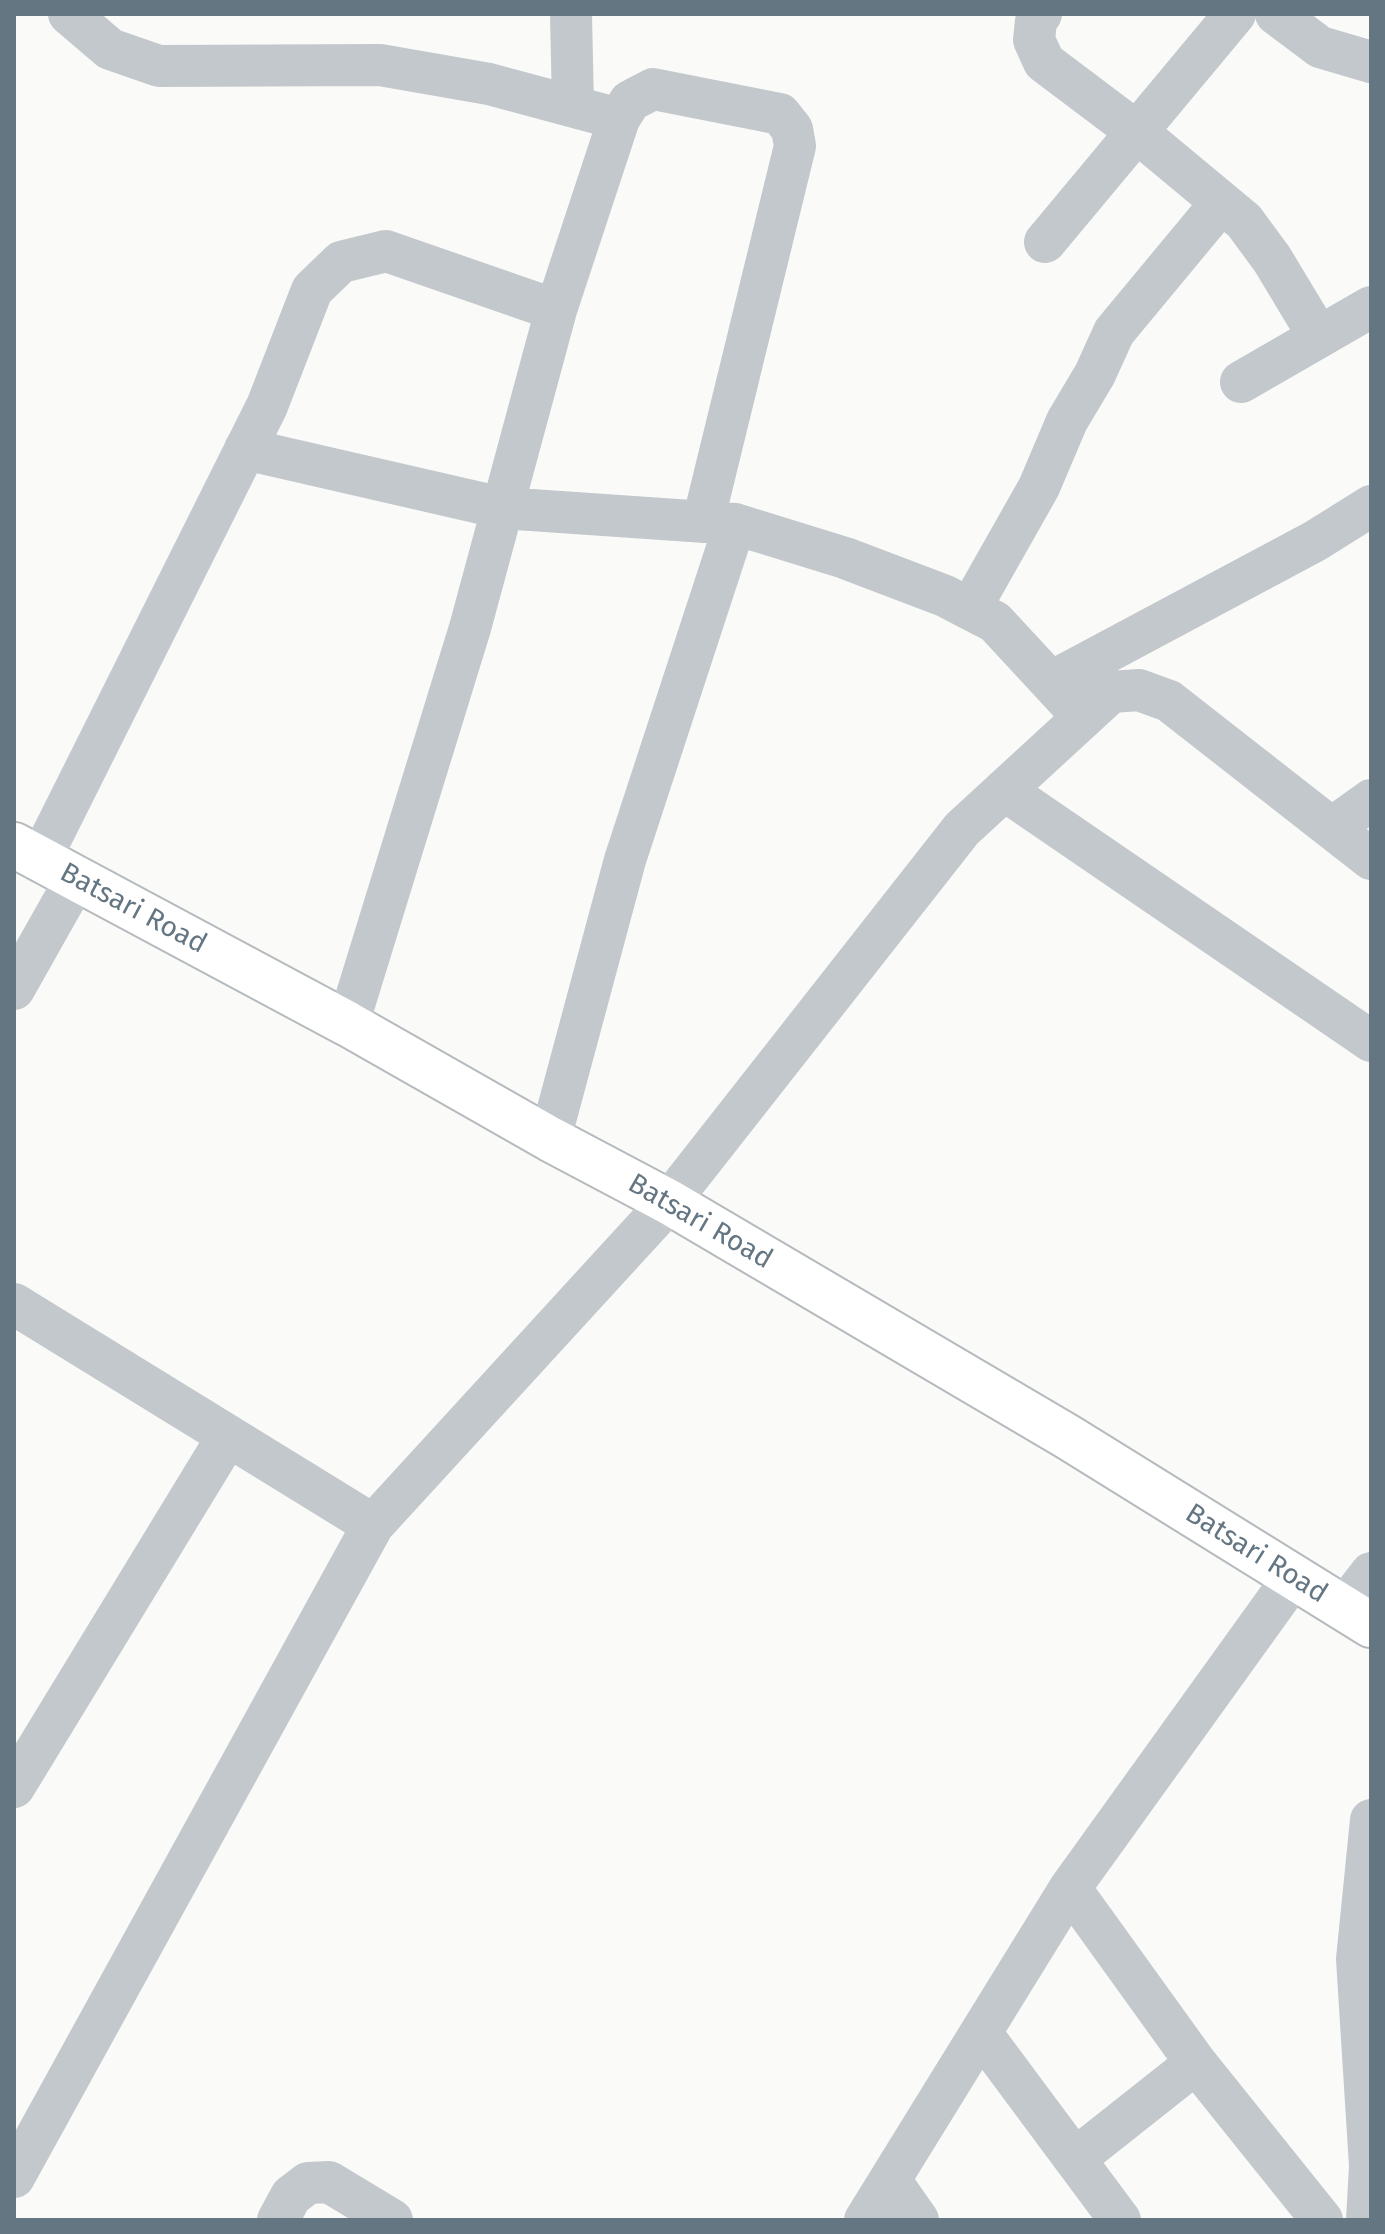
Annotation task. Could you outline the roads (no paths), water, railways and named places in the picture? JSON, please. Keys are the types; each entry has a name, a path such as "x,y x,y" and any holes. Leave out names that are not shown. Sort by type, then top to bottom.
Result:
{"main road":[{"name":"Batsari Road","path":"43,861 348,1024 550,1139 669,1202 1068,1437 1358,1617"}],"street":[{"path":"69,14 110,49 159,66 380,65 489,84 619,119"},
{"path":"571,14 573,106"},
{"path":"1041,14 1036,21 1034,40 1044,62 1137,132 1244,221 1272,259 1319,337"},
{"path":"1045,242 1235,14"},
{"path":"1276,14 1320,47 1371,62"},
{"path":"348,1024 470,628 556,310 619,119 630,101 653,89 780,114 792,129 795,146 719,523 550,1139"},
{"path":"970,609 1039,487 1067,421 1095,374 1114,332 1221,203"},
{"path":"14,989 43,861 267,406 312,290 341,262 386,251 556,310"},
{"path":"1241,382 1371,307"},
{"path":"245,449 502,508 719,523 845,558 945,596 995,622 1083,717"},
{"path":"1051,682 1315,541 1371,506"},
{"path":"14,2177 373,1525 669,1202 962,829 1111,692 1139,690 1169,701 1371,859"},
{"path":"1004,790 1371,1041"},
{"path":"1332,828 1371,800"},
{"path":"14,1304 373,1525"},
{"path":"14,1787 228,1436"},
{"path":"1358,1617 1371,1573"},
{"path":"865,2220 1070,1888 1293,1578"},
{"path":"1367,2220 1371,2166 1364,1962 1371,1820"},
{"path":"1070,1888 1196,2063 1322,2220"},
{"path":"981,2033 1120,2220"},
{"path":"1076,2158 1196,2063"},
{"path":"890,2180 918,2220"},
{"path":"278,2220 291,2196 308,2183 329,2182 392,2220"}]}
